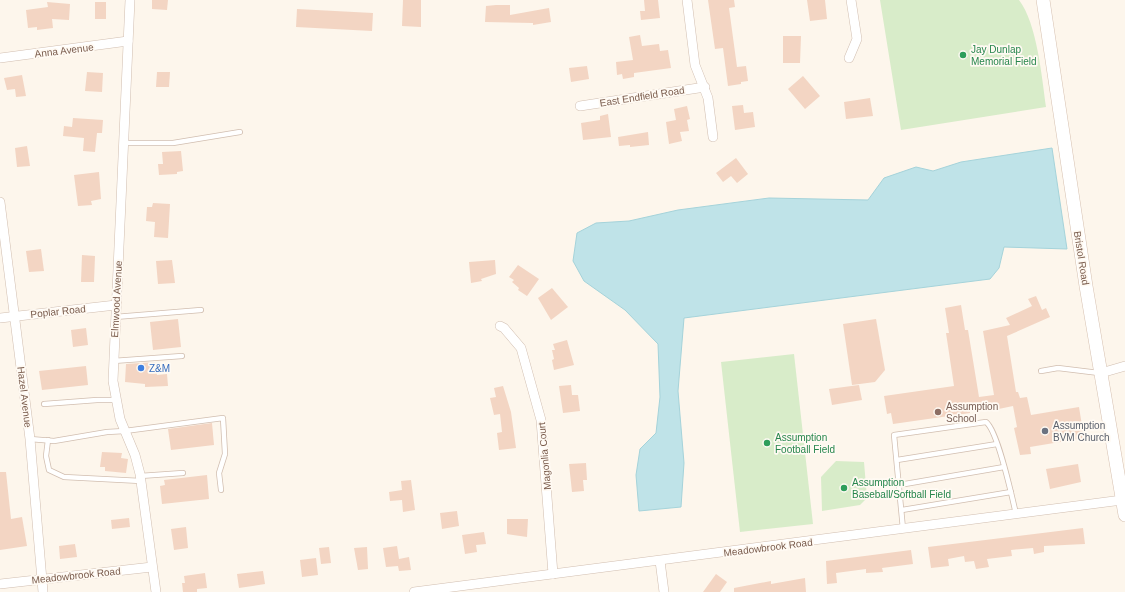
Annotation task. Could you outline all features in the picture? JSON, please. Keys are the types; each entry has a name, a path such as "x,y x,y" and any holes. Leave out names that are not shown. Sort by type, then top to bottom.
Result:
{"main road":[{"name":"Bristol Road","path":"1043,0 1086,286 1125,515"}],"street":[{"name":"Elmwood Avenue","path":"130,0 113,381 116,400 125,431 135,455 140,479 156,592"},
{"path":"687,0 695,65 705,87 713,137"},
{"path":"849,58 856,39 851,0"},
{"name":"Anna Avenue","path":"0,58 128,42"},
{"name":"East Endfield Road","path":"580,106 705,87"},
{"name":"Hazel Avenue","path":"0,202 30,440 43,592"},
{"name":"Poplar Road","path":"0,318 116,305"},
{"name":"Magonlia Court","path":"500,326 504,328 521,348 541,420 553,574"},
{"path":"1101,373 1125,366"},
{"name":"Meadowbrook Road","path":"414,592 1122,500"},
{"path":"660,561 664,592"},
{"name":"Meadowbrook Road","path":"0,584 152,567"}],"lane":[{"path":"123,142 173,143 240,132"},
{"path":"115,317 201,310"},
{"path":"113,361 182,356"},
{"path":"1042,371 1058,368 1101,373"},
{"path":"44,404 116,400"},
{"path":"30,440 61,440 107,432 223,418 225,454 219,473 222,490"},
{"path":"903,529 894,435 986,422 990,425 997,444 1016,514"},
{"path":"48,440 46,456 48,470 64,477 140,479 183,473"},
{"path":"897,460 997,444"},
{"path":"899,485 1004,467"},
{"path":"902,510 1011,492"}],"green space":[{"name":"Jay Dunlap Memorial Field","path":"880,0 1019,0 1030,22 1038,51 1046,107 901,130"},
{"name":"Assumption Football Field","path":"794,354 813,524 740,532 721,362"},
{"name":"Assumption Baseball/Softball Field","path":"836,461 864,462 867,498 860,505 822,511 821,477"}],"water":[{"path":"1052,148 1067,249 1004,247 999,268 990,279 684,318 678,391 684,463 681,507 639,511 636,475 640,449 656,433 660,397 658,344 625,310 584,281 573,261 577,233 596,223 629,221 678,210 769,198 868,200 884,178 916,167 933,171 961,162"}],"building":[{"path":"152,0 168,0 167,10 152,9"},
{"path":"403,0 421,0 421,27 402,26"},
{"path":"644,0 658,0 660,18 641,20 640,11 645,11"},
{"path":"708,0 734,0 735,7 729,8 737,67 746,66 748,81 741,82 741,84 728,86 723,48 715,49"},
{"path":"807,0 825,0 827,19 810,21"},
{"path":"47,2 70,4 69,20 52,19 53,28 37,30 37,27 28,28 26,10 48,7"},
{"path":"95,2 106,2 106,19 95,19"},
{"path":"510,5 510,15 549,8 551,22 533,25 533,23 485,22 486,6"},
{"path":"297,9 373,13 372,31 296,27"},
{"path":"640,35 642,46 659,44 660,51 668,50 671,68 634,73 634,77 623,79 622,74 617,75 616,62 633,60 629,37"},
{"path":"783,36 801,36 800,63 783,63"},
{"path":"587,66 589,79 571,82 569,68"},
{"path":"87,72 103,73 102,92 85,91"},
{"path":"157,72 170,72 169,87 156,87"},
{"path":"22,75 26,96 16,97 15,89 7,90 4,78"},
{"path":"803,76 820,96 805,109 788,89"},
{"path":"870,98 873,116 846,119 844,102"},
{"path":"743,105 744,113 753,112 755,127 735,130 732,106"},
{"path":"687,106 690,119 687,120 689,131 680,132 682,141 669,144 666,122 676,120 674,109"},
{"path":"608,114 611,137 583,140 581,123 600,120 600,116"},
{"path":"73,118 103,120 102,133 97,133 95,152 83,151 84,138 63,136 64,126 72,127"},
{"path":"648,132 649,145 630,147 630,145 619,146 618,137"},
{"path":"27,146 30,166 17,167 15,148"},
{"path":"181,151 183,171 177,172 177,174 159,175 158,164 163,164 162,152"},
{"path":"736,158 748,174 737,183 731,176 723,182 716,173"},
{"path":"99,172 101,199 91,201 92,205 78,206 74,175"},
{"path":"153,203 170,204 168,238 154,237 155,222 146,221 147,207 152,207"},
{"path":"41,249 44,271 29,272 26,251"},
{"path":"82,255 95,256 94,282 81,282"},
{"path":"172,260 175,283 158,284 156,261"},
{"path":"495,260 496,274 481,279 482,281 471,283 469,262"},
{"path":"518,265 539,279 527,296 518,290 519,288 512,282 514,280 509,277"},
{"path":"552,288 568,307 551,320 538,298"},
{"path":"1036,296 1042,310 1046,308 1050,317 1007,336 1016,392 1018,392 1020,398 1027,397 1031,415 1079,407 1084,438 1030,447 1031,454 1020,455 1014,428 1017,427 1013,406 989,411 988,408 970,411 970,413 893,424 891,413 887,414 884,396 954,386 946,333 949,333 945,308 961,305 965,330 968,330 979,397 994,395 983,331 1010,325 1006,318 1032,306 1028,299"},
{"path":"178,319 181,347 153,350 150,322"},
{"path":"876,319 885,370 875,382 852,385 843,324"},
{"path":"86,328 88,345 73,347 71,330"},
{"path":"567,340 574,365 554,370 552,350 555,350 553,344"},
{"name":"Z&M","path":"155,362 157,375 167,374 168,386 145,387 145,384 125,382 126,364"},
{"path":"86,366 88,385 42,390 39,371"},
{"path":"571,385 572,395 578,395 580,411 563,413 559,386"},
{"path":"859,385 862,400 832,405 829,389"},
{"path":"503,386 511,412 516,448 499,450 497,433 502,432 500,414 494,415 490,398 496,397 494,388"},
{"path":"212,423 214,445 171,450 168,429"},
{"path":"102,452 122,453 121,458 128,459 126,473 105,471 105,467 100,467"},
{"path":"586,463 587,480 583,480 584,491 572,492 569,464"},
{"path":"1078,464 1081,482 1050,489 1046,469"},
{"path":"0,472 6,472 11,519 22,517 27,546 0,550"},
{"path":"207,475 209,499 162,504 160,486 165,485 164,480"},
{"path":"411,480 415,510 403,512 402,500 390,501 389,492 402,490 401,481"},
{"path":"457,511 459,526 442,529 440,513"},
{"path":"129,518 130,527 112,529 111,520"},
{"path":"507,519 528,519 527,537 507,534"},
{"path":"186,527 188,548 174,550 171,529"},
{"path":"1083,528 1085,544 1044,546 1044,552 1034,554 1033,548 1011,550 1012,556 987,559 989,567 976,569 974,561 965,562 964,556 948,559 949,566 931,568 928,547"},
{"path":"484,532 486,544 476,545 477,552 465,554 462,535"},
{"path":"75,544 77,557 60,559 59,546"},
{"path":"397,546 399,559 409,557 411,570 399,571 398,566 386,567 383,548"},
{"path":"329,547 331,563 321,564 319,548"},
{"path":"367,547 368,569 358,570 354,548"},
{"path":"911,550 913,564 882,568 883,572 866,573 866,569 836,573 837,583 827,584 826,561"},
{"path":"316,558 318,575 302,577 300,560"},
{"path":"263,571 265,584 239,588 237,574"},
{"path":"205,573 207,588 197,589 197,592 183,592 182,583 185,583 184,576"},
{"path":"716,574 727,582 720,592 703,592"},
{"path":"805,578 806,592 734,592 734,588 771,581 771,584"}],"place":[{"name":"Jay Dunlap Memorial Field","path":"963,55"},
{"name":"Z&M","path":"141,368"},
{"name":"Assumption School","path":"938,412"},
{"name":"Assumption BVM Church","path":"1045,431"},
{"name":"Assumption Football Field","path":"767,443"},
{"name":"Assumption Baseball/Softball Field","path":"844,488"}]}
